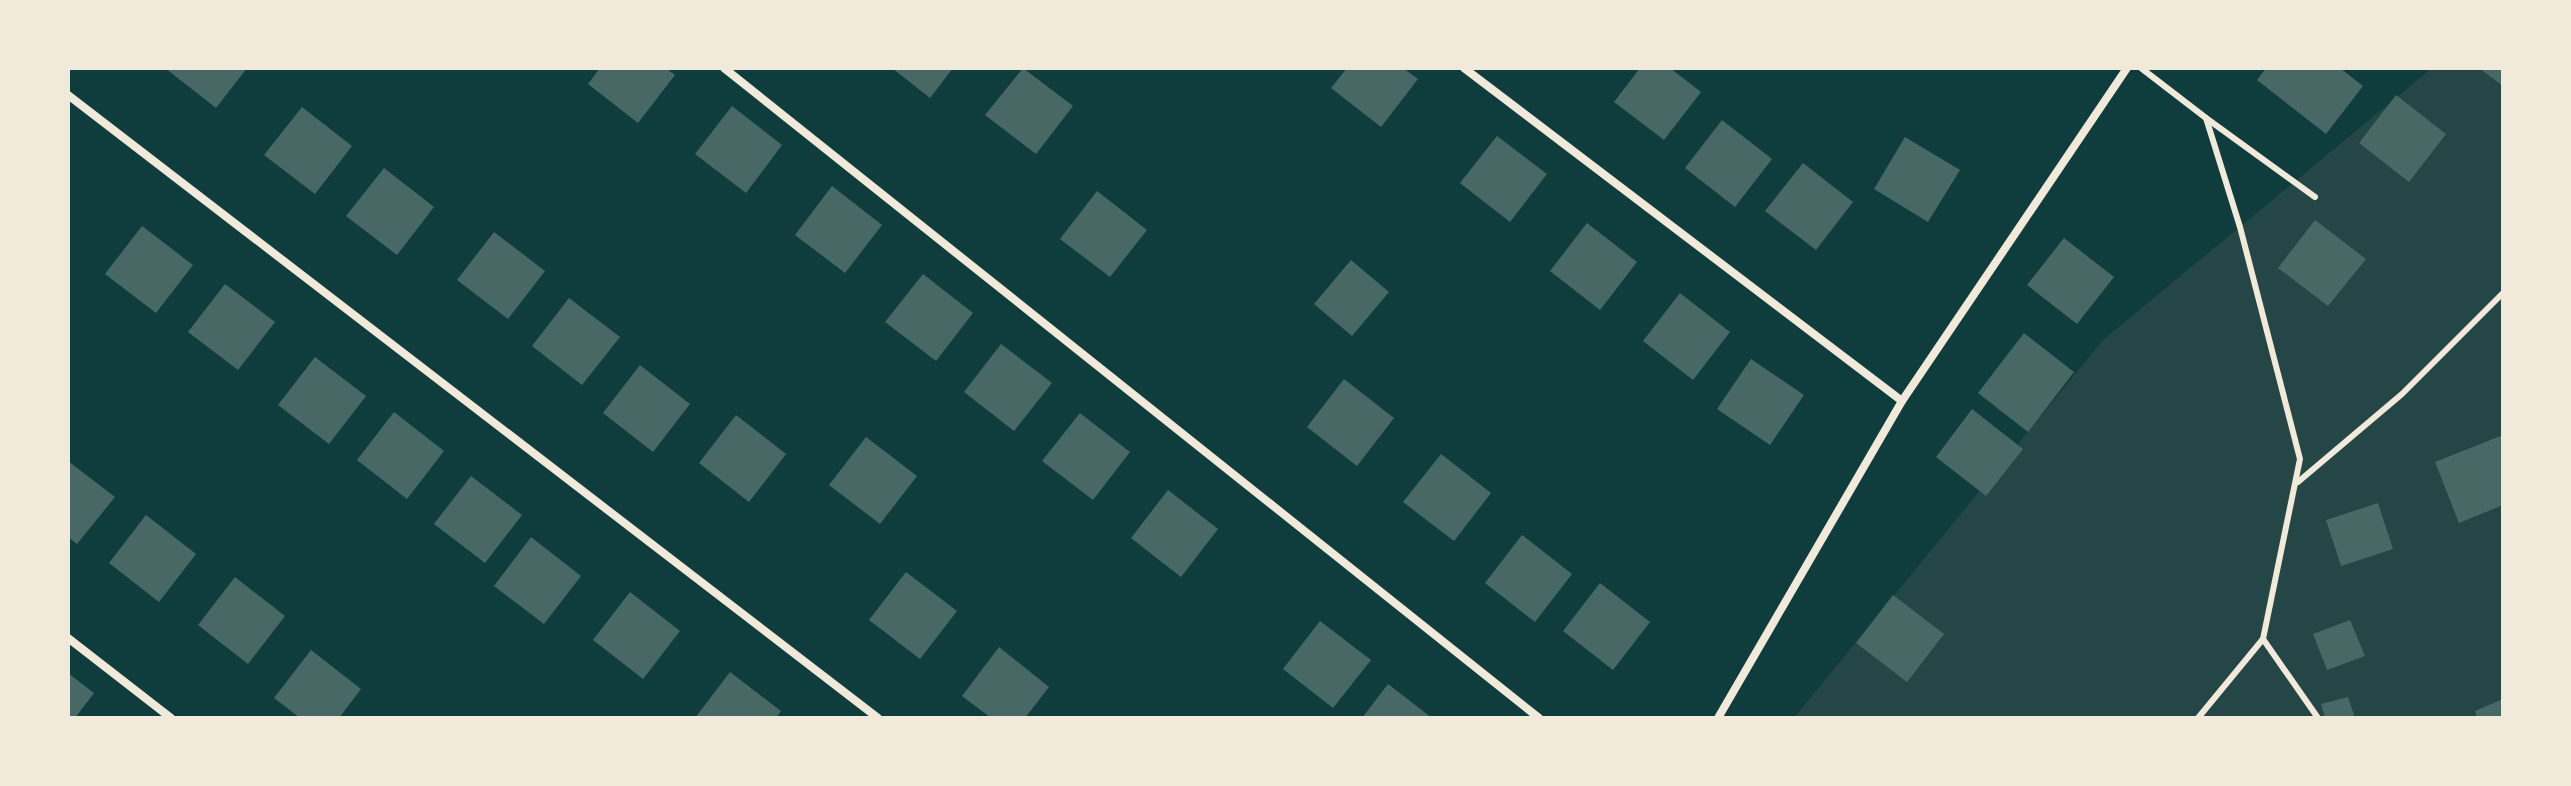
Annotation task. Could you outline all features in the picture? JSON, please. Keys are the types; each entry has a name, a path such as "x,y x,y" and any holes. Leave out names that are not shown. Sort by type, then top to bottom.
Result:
{"street":[{"path":"724,68 1539,718"},
{"path":"1464,68 1902,401"},
{"path":"1718,718 1902,401 2127,68"},
{"path":"68,95 878,718"},
{"path":"68,638 171,718"}],"lane":[{"path":"2141,68 2315,197"},
{"path":"2198,718 2263,639 2298,482 2300,459 2240,227 2206,118"},
{"path":"2298,482 2402,394 2503,293"},
{"path":"2263,639 2318,718"}],"shaded area":[{"path":"2432,68 2503,68 2503,718 1794,718 2103,340"}],"building":[{"path":"165,68 247,68 216,108"},
{"path":"600,68 666,68 675,75 638,123 588,84"},
{"path":"892,68 953,68 930,98"},
{"path":"1023,68 1073,106 1036,154 985,115"},
{"path":"1347,68 1403,68 1418,79 1381,127 1331,88"},
{"path":"1640,68 1670,68 1701,92 1664,140 1614,102"},
{"path":"2266,68 2340,68 2363,86 2326,134 2257,80"},
{"path":"2479,68 2503,68 2503,86"},
{"path":"2396,95 2446,134 2409,182 2359,143"},
{"path":"732,106 782,145 746,193 695,154"},
{"path":"302,107 352,146 315,194 264,155"},
{"path":"1722,120 1772,159 1735,207 1685,168"},
{"path":"1497,136 1547,174 1510,222 1460,183"},
{"path":"1905,137 1960,170 1928,222 1874,189"},
{"path":"1803,163 1853,202 1816,250 1765,211"},
{"path":"384,168 434,207 397,255 346,216"},
{"path":"832,186 882,225 845,273 795,235"},
{"path":"1097,191 1147,230 1110,277 1060,239"},
{"path":"2315,220 2366,259 2328,306 2278,268"},
{"path":"1587,223 1637,262 1600,310 1550,271"},
{"path":"142,226 193,265 156,313 105,274"},
{"path":"494,232 545,271 508,319 457,280"},
{"path":"2064,238 2114,277 2077,324 2027,285"},
{"path":"1351,260 1389,292 1352,336 1314,304"},
{"path":"923,274 973,313 936,361 885,322"},
{"path":"225,284 275,322 238,370 188,332"},
{"path":"1680,293 1730,332 1693,380 1643,341"},
{"path":"569,298 620,337 582,385 532,346"},
{"path":"2024,333 2074,372 2028,432 1978,393"},
{"path":"1001,344 1052,383 1014,431 964,392"},
{"path":"315,357 366,396 329,444 278,405"},
{"path":"1751,359 1804,395 1770,445 1717,409"},
{"path":"640,365 690,404 653,452 603,413"},
{"path":"1344,379 1394,418 1357,466 1307,427"},
{"path":"1972,409 2023,449 1986,496 1936,457"},
{"path":"394,412 444,451 407,499 357,460"},
{"path":"1080,413 1130,452 1093,500 1042,461"},
{"path":"736,415 786,454 749,502 699,463"},
{"path":"2503,435 2503,505 2459,523 2435,462"},
{"path":"866,437 917,476 880,524 829,485"},
{"path":"1441,454 1491,493 1454,541 1403,502"},
{"path":"68,461 115,497 77,544 68,537"},
{"path":"471,476 522,515 485,563 434,524"},
{"path":"1168,490 1218,529 1181,577 1131,538"},
{"path":"2378,503 2393,549 2341,566 2326,520"},
{"path":"146,515 196,554 159,602 109,563"},
{"path":"1522,535 1572,574 1535,622 1485,583"},
{"path":"531,537 581,576 544,624 494,586"},
{"path":"906,572 957,611 920,659 869,620"},
{"path":"235,577 285,616 248,664 198,625"},
{"path":"1600,583 1650,622 1613,670 1563,631"},
{"path":"630,592 680,631 643,679 593,640"},
{"path":"1893,595 1944,634 1907,682 1856,643"},
{"path":"2350,620 2365,656 2327,670 2313,634"},
{"path":"1320,621 1371,660 1333,708 1283,669"},
{"path":"999,647 1049,687 1025,718 991,718 962,696"},
{"path":"311,650 361,689 339,718 300,718 274,698"},
{"path":"730,672 781,711 776,718 695,718"},
{"path":"68,673 94,693 75,718 68,718"},
{"path":"1388,684 1432,718 1362,718"},
{"path":"2348,697 2355,718 2325,718 2321,704"},
{"path":"2503,699 2503,718 2477,718 2475,711"}]}
